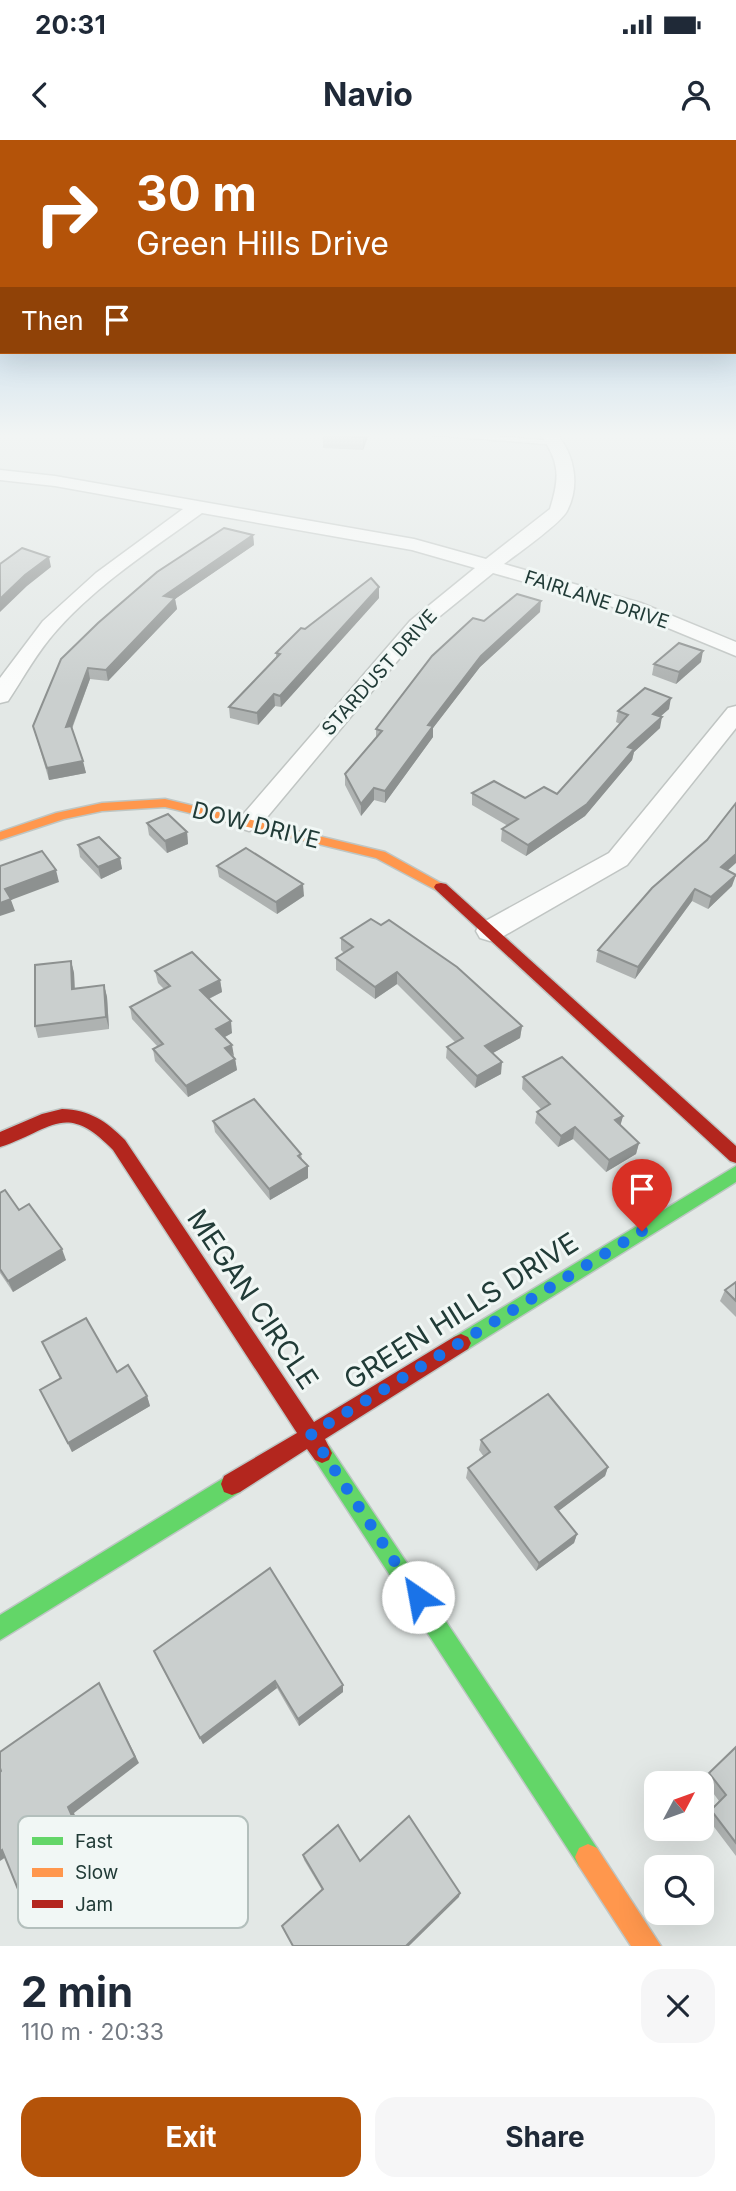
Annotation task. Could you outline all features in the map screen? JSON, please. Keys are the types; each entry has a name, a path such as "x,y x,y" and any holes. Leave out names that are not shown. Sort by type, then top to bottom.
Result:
{"street":[{"path":"0,696 21,661 59,617 86,592 183,518"},
{"name":"FAIRLANE DRIVE","path":"262,518 414,545 489,565 634,607 736,650"},
{"name":"STARDUST DRIVE","path":"249,823 417,625 550,518"},
{"path":"490,931 618,859 736,713"},
{"name":"DOW DRIVE","path":"3,831 107,804 139,801 165,803 380,855 411,869 449,892 736,1156"},
{"name":"MEGAN CIRCLE","path":"0,1140 50,1117 81,1115 99,1123 119,1145 647,1946"},
{"name":"GREEN HILLS DRIVE","path":"0,1628 736,1173"}],"building":[{"path":"224,528 253,535 164,596 175,598 106,670 88,668 66,727 71,726 83,761 47,768 33,726 61,659 157,572"},
{"path":"22,548 49,557 0,599 0,564"},
{"path":"371,578 379,587 280,696 274,694 257,713 229,707 301,628 305,629"},
{"path":"517,594 541,601 481,656 428,725 433,726 385,791 374,788 361,804 345,774 382,731 376,729 432,656 473,618 484,621"},
{"path":"679,643 703,651 679,672 654,664"},
{"path":"645,688 671,698 653,714 662,717 628,747 634,749 587,804 528,845 502,829 518,819 472,793 494,781 525,798 544,787 557,794 628,715 618,711"},
{"path":"736,803 736,854 721,867 736,875 711,897 695,889 638,967 598,950 652,888 707,840"},
{"path":"168,814 187,832 165,841 147,823"},
{"path":"99,837 120,858 98,867 78,845"},
{"path":"246,848 303,884 276,902 217,866"},
{"path":"42,851 56,870 5,889 11,899 0,903 0,866"},
{"path":"371,919 381,925 389,920 457,967 522,1026 485,1046 502,1062 477,1076 447,1047 463,1038 397,972 375,987 336,958 353,947 341,938"},
{"path":"192,952 220,980 200,990 231,1021 216,1029 232,1045 225,1048 235,1059 186,1086 153,1049 163,1044 130,1007 170,986 155,971"},
{"path":"71,961 72,989 104,985 106,1017 35,1026 35,965"},
{"path":"562,1057 623,1116 615,1120 639,1143 609,1160 575,1127 561,1136 537,1112 550,1104 523,1077"},
{"path":"254,1099 308,1166 269,1189 213,1121"},
{"path":"5,1190 19,1210 29,1204 62,1249 8,1281 0,1269 0,1193"},
{"path":"736,1282 736,1301 725,1290"},
{"path":"86,1318 117,1372 128,1365 147,1396 68,1443 40,1390 61,1378 42,1342"},
{"path":"548,1394 608,1467 555,1507 577,1534 539,1563 468,1468 490,1452 481,1440"},
{"path":"270,1568 343,1685 298,1719 275,1681 200,1738 154,1651"},
{"path":"99,1683 135,1757 68,1807 72,1816 18,1816 18,1889 2,1850 0,1852 0,1752"},
{"path":"736,1747 736,1843 714,1814 714,1807 726,1795 714,1779 714,1771 711,1771"},
{"path":"409,1816 460,1893 406,1946 293,1946 282,1926 323,1889 303,1855 338,1825 360,1861"}],"traffic: fast":[{"path":"461,1343 736,1173"},
{"path":"322,1453 588,1857"},
{"path":"0,1628 232,1484"}],"traffic: slow":[{"path":"0,836 61,816 102,807 165,803 380,855 441,887"},
{"path":"588,1857 647,1946"}],"traffic: jam":[{"path":"441,887 736,1156"},
{"path":"0,1140 34,1124 62,1116 90,1120 104,1130 119,1145 322,1453"},
{"path":"232,1484 461,1343"}],"route":[{"path":"418,1597 311,1434 642,1231"}]}
